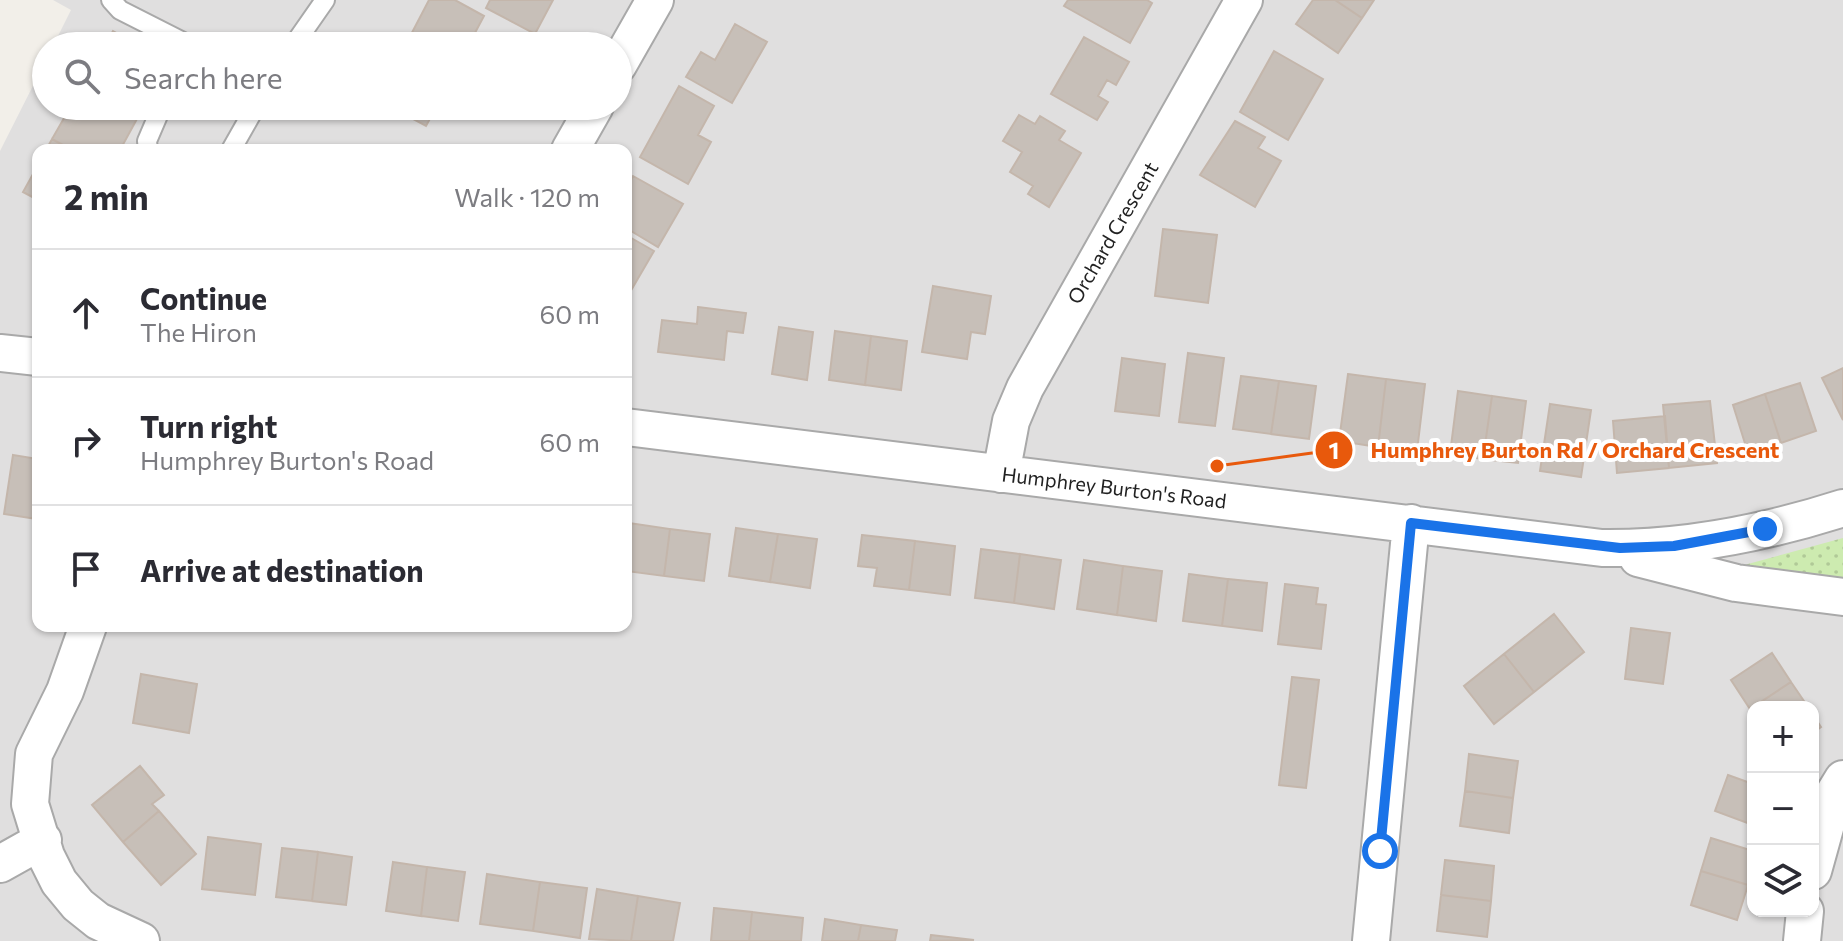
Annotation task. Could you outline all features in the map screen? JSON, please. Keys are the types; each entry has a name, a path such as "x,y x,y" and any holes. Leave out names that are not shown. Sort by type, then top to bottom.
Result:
{"street":[{"path":"632,40 655,0"},
{"name":"Orchard Crescent","path":"1001,474 1011,421 1025,388 1244,0"},
{"path":"573,144 587,120"},
{"path":"0,353 32,356"},
{"name":"Humphrey Burton's Road","path":"632,428 1602,548 1736,583 1843,597"},
{"name":"Humphrey Burton's Road","path":"1602,548 1674,546 1765,529 1843,508"},
{"path":"1371,941 1411,523"},
{"path":"86,632 76,664 40,739 30,768 30,804 46,856 59,882 78,905 98,921 141,941"},
{"path":"1819,849 1835,792 1843,779"},
{"path":"0,864 43,840"},
{"path":"1802,941 1804,917"}],"lane":[{"path":"111,0 120,10 163,32"},
{"path":"303,32 325,0"},
{"path":"147,144 156,120"},
{"path":"234,144 248,120"}],"shaded area":[{"path":"53,0 1843,0 1843,941 0,941 0,151 32,88 32,120 632,120 632,32 60,32 71,10"}],"green space":[{"path":"1843,538 1843,588 1737,567"}],"building":[{"path":"429,0 455,0 484,16 475,32 412,32"},
{"path":"490,0 553,0 536,32 486,8"},
{"path":"1068,0 1147,0 1152,3 1130,43 1064,6"},
{"path":"1313,0 1335,0 1362,18 1338,53 1296,24"},
{"path":"1335,0 1374,0 1362,18"},
{"path":"735,24 767,42 732,103 686,77 701,52 715,60"},
{"path":"1084,37 1129,62 1116,85 1107,80 1098,96 1108,102 1097,120 1051,94"},
{"path":"1274,51 1323,79 1288,140 1240,112"},
{"path":"679,86 714,106 698,135 711,142 688,184 640,157"},
{"path":"1019,115 1035,124 1040,116 1065,131 1059,140 1081,153 1049,207 1028,194 1033,186 1010,172 1022,152 1003,141"},
{"path":"63,120 136,120 123,144 61,144 52,139"},
{"path":"415,120 429,120 426,126"},
{"path":"1235,121 1265,137 1258,148 1281,161 1255,207 1200,175"},
{"path":"32,176 32,197 23,192"},
{"path":"632,178 683,204 658,247 632,232"},
{"path":"1163,229 1217,235 1208,303 1155,296"},
{"path":"632,238 654,251 632,289"},
{"path":"933,286 991,296 985,334 971,332 967,359 922,352"},
{"path":"698,307 746,313 743,333 727,331 724,360 658,352 662,320 697,324"},
{"path":"779,327 813,332 807,380 772,374"},
{"path":"835,331 871,336 865,385 829,380"},
{"path":"871,336 907,341 901,390 865,385"},
{"path":"1188,353 1224,358 1215,426 1179,422"},
{"path":"1122,358 1165,364 1159,416 1115,411"},
{"path":"1843,368 1843,420 1822,378"},
{"path":"1348,374 1386,379 1378,447 1339,441"},
{"path":"1241,376 1279,381 1271,434 1233,429"},
{"path":"1386,379 1425,384 1417,451 1378,447"},
{"path":"1279,381 1316,386 1309,439 1271,434"},
{"path":"1800,383 1816,431 1781,443 1765,394"},
{"path":"1458,391 1492,396 1483,459 1450,454"},
{"path":"1765,394 1781,443 1748,453 1733,405"},
{"path":"1492,396 1526,401 1518,463 1483,459"},
{"path":"1710,401 1717,463 1669,468 1663,405"},
{"path":"1550,404 1591,410 1581,477 1540,471"},
{"path":"1665,416 1669,468 1617,473 1613,421"},
{"path":"13,455 32,458 32,518 4,514"},
{"path":"632,523 670,529 664,576 632,572"},
{"path":"736,528 778,534 770,582 729,576"},
{"path":"670,529 710,534 704,581 664,576"},
{"path":"778,534 817,539 810,588 770,582"},
{"path":"862,535 915,541 909,590 874,586 877,568 858,566"},
{"path":"915,541 955,546 950,595 909,590"},
{"path":"981,549 1020,554 1014,603 975,598"},
{"path":"1020,554 1061,560 1054,609 1014,603"},
{"path":"1084,560 1123,566 1117,615 1077,609"},
{"path":"1123,566 1162,571 1156,621 1117,615"},
{"path":"1189,574 1228,579 1222,626 1183,621"},
{"path":"1228,579 1267,583 1262,631 1222,626"},
{"path":"1285,584 1318,588 1316,604 1326,605 1321,649 1278,644"},
{"path":"1554,614 1584,652 1534,692 1504,654"},
{"path":"1631,628 1670,633 1663,684 1625,679"},
{"path":"1772,653 1791,682 1762,701 1747,701 1747,704 1731,680"},
{"path":"1504,654 1534,692 1494,724 1464,686"},
{"path":"141,674 197,684 189,733 133,723"},
{"path":"1292,677 1319,680 1306,788 1279,785"},
{"path":"1791,682 1804,701 1762,701"},
{"path":"1469,754 1518,761 1513,798 1465,791"},
{"path":"140,766 164,795 152,804 159,811 123,842 92,805"},
{"path":"1728,775 1747,782 1747,823 1715,811"},
{"path":"1465,791 1513,798 1509,833 1460,826"},
{"path":"159,811 196,854 161,885 123,842"},
{"path":"208,837 261,844 255,895 202,889"},
{"path":"1711,838 1747,849 1747,885 1701,871"},
{"path":"282,848 318,852 312,901 276,897"},
{"path":"318,852 352,857 346,905 312,901"},
{"path":"1445,860 1494,866 1491,901 1441,895"},
{"path":"393,862 427,867 421,916 386,911"},
{"path":"427,867 465,872 458,921 421,916"},
{"path":"1701,871 1747,885 1737,920 1691,905"},
{"path":"487,874 540,882 533,931 480,924"},
{"path":"540,882 587,888 580,938 533,931"},
{"path":"597,889 638,896 631,941 589,939"},
{"path":"1441,895 1491,901 1487,937 1437,931"},
{"path":"638,896 680,903 673,941 631,941"},
{"path":"714,908 752,912 749,941 711,941"},
{"path":"752,912 803,918 801,941 749,941"},
{"path":"825,919 861,925 858,941 822,941"},
{"path":"861,925 897,930 895,941 858,941"},
{"path":"931,935 974,940 930,941"}],"place":[{"name":"Humphrey Burton Rd / Orchard Crescent","path":"1217,466"}],"route":[{"path":"1380,851 1411,523 1565,544 1638,549 1674,546 1765,529"}]}
